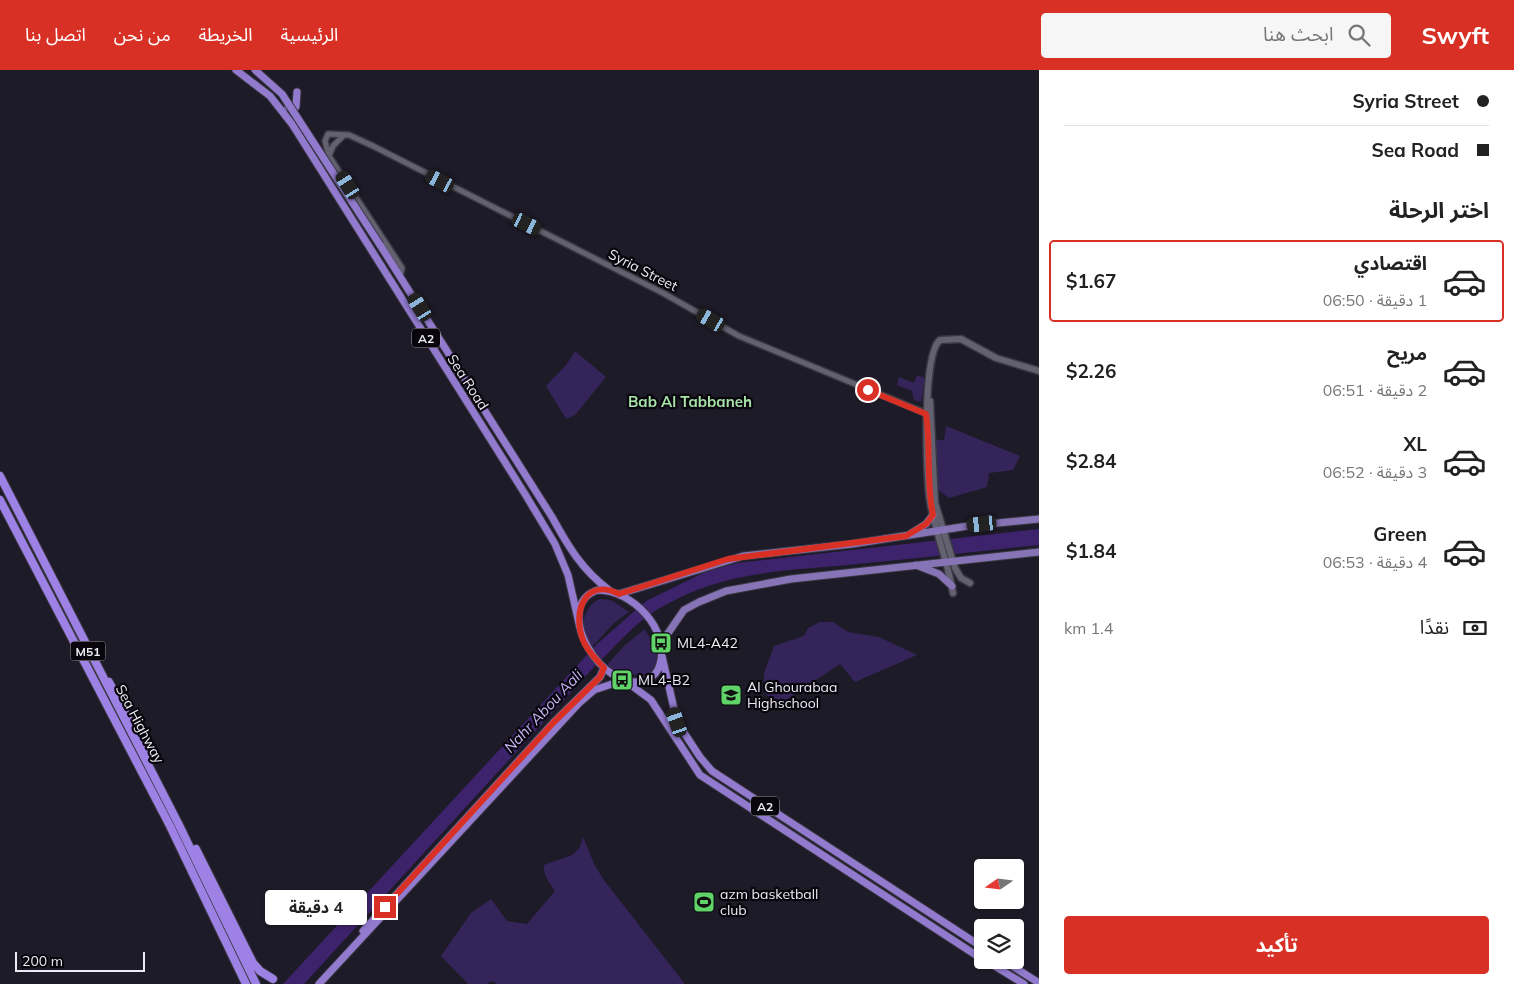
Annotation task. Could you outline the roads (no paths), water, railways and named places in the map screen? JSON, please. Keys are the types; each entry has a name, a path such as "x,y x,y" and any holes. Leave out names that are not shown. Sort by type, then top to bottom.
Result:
{"highway":[{"name":"Sea Road","path":"236,70 270,96 292,124 520,487 555,544 566,569 580,628"},
{"path":"250,70 272,88 292,109 297,103 296,92"},
{"name":"Sea Road","path":"255,70 282,94 400,276 552,517 574,556 593,578 609,590"},
{"name":"Sea Highway","path":"0,476 174,825 246,984"},
{"name":"Sea Highway","path":"0,500 174,825 256,984"},
{"name":"A2","path":"974,942 712,771 700,757 677,722 662,656 662,642 651,622 636,605 609,590 591,592 584,598 580,610 580,628 587,648 604,668 651,700 700,775 974,953"},
{"name":"A2","path":"624,680 644,681 652,677 658,670 662,656"},
{"path":"91,657 99,664 119,700 254,963 260,971 272,979"},
{"path":"314,984 554,722 600,677 604,668"},
{"path":"319,984 579,703 594,690 624,680"},
{"path":"735,799 741,791"},
{"name":"A2","path":"1000,969 1024,984"},
{"path":"1017,969 1039,983"}],"main road":[{"path":"970,582 958,575 949,558 933,515 929,492 928,415 932,352 940,340 955,338 964,340 999,359 1039,371"},
{"path":"928,415 935,503 941,534"},
{"path":"906,536 926,524 933,515"},
{"path":"941,534 1039,519"},
{"path":"619,594 728,559 906,536 1039,523"},
{"path":"662,642 684,610 698,602 726,591 791,579 949,558 1039,552"},
{"path":"949,558 953,590"},
{"path":"913,564 939,574 953,590"}],"street":[{"path":"347,135 328,134 326,142 329,156 402,268 400,276"},
{"path":"329,156 333,146 347,135"},
{"name":"Syria Street","path":"347,135 663,293 739,336 928,415"}],"water":[{"name":"Nahr Abou Aali","path":"1039,529 1039,545 755,574 707,586 658,609 632,629 593,668 304,984 283,984 597,644 646,601 705,572 737,563"}],"place":[{"name":"ML4-A42","path":"661,643"},
{"name":"ML4-B2","path":"622,680"},
{"name":"Al Ghourabaa Highschool","path":"731,695"},
{"name":"azm basketball club","path":"704,902"}],"district":[{"name":"Bab Al Tabbaneh","path":"690,401"}]}
